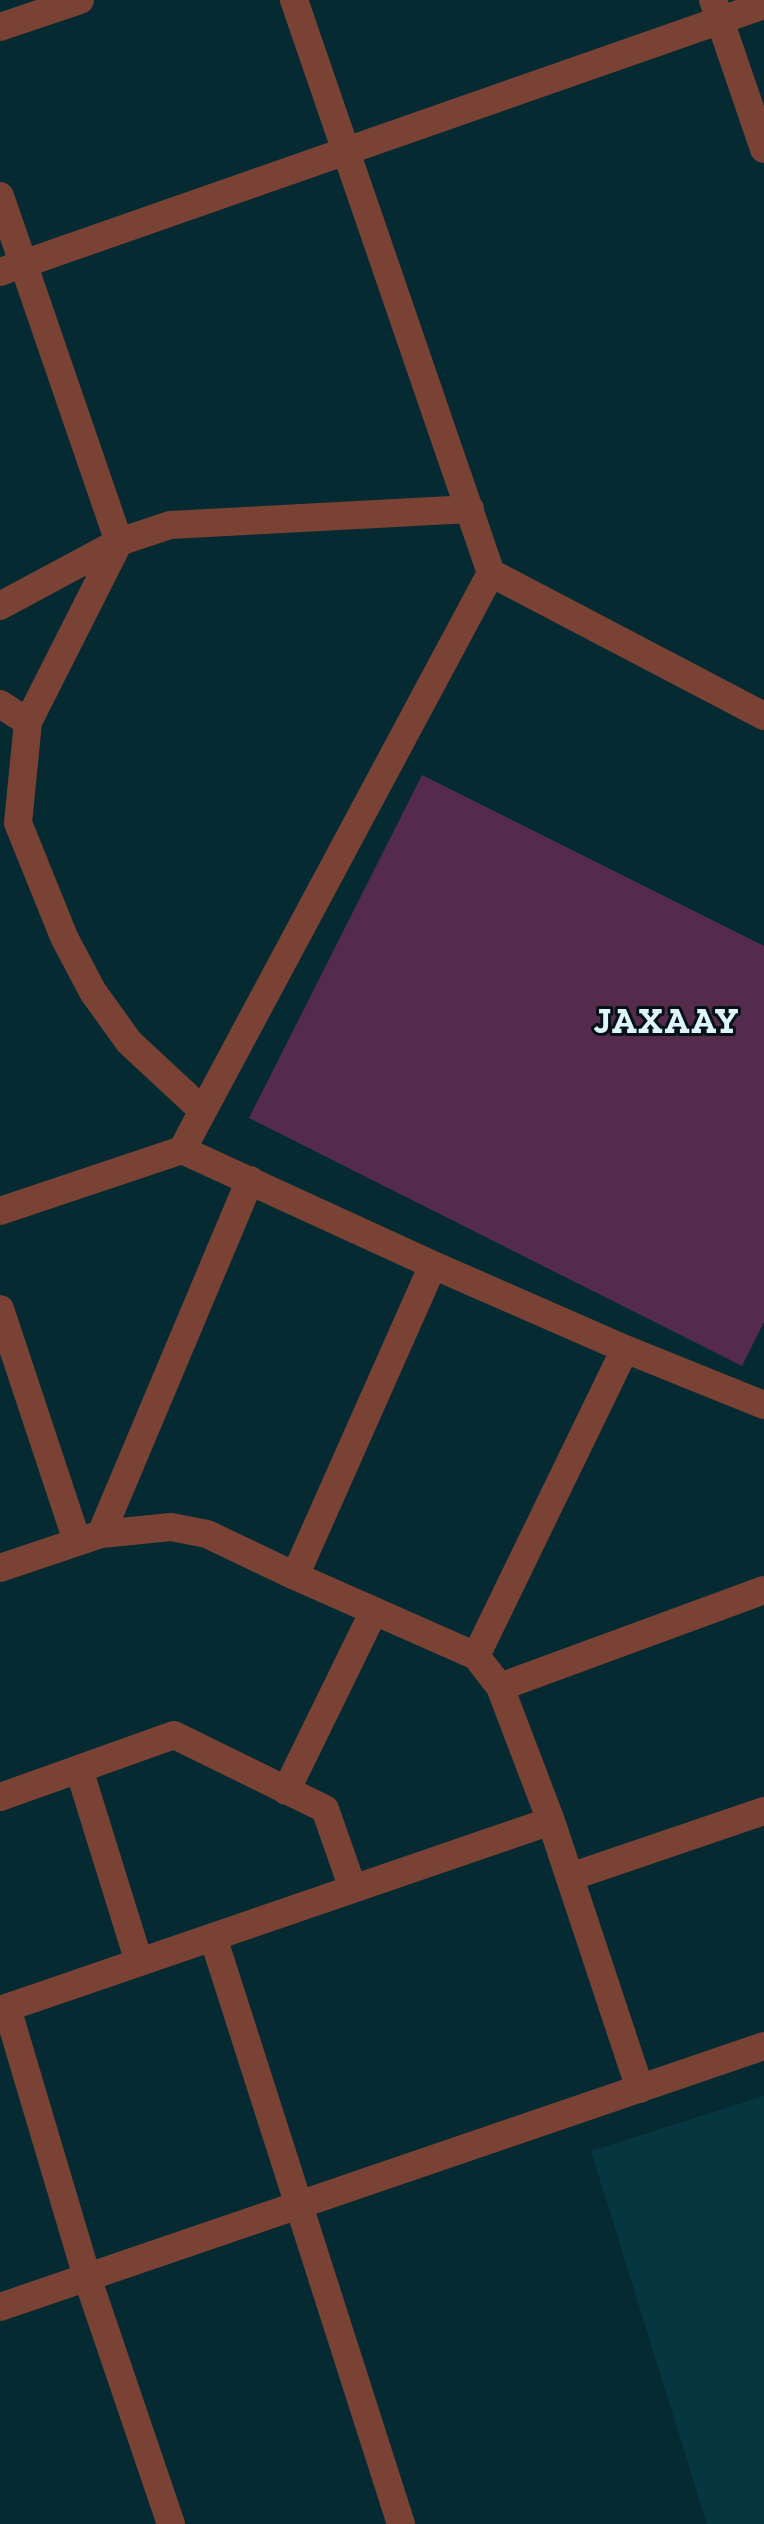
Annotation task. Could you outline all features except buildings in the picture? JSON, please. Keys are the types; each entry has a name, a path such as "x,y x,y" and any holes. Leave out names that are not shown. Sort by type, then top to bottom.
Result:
{"street":[{"path":"0,27 80,0"},
{"path":"294,0 491,573 764,716"},
{"path":"12,268 347,151 716,10 764,5"},
{"path":"716,10 764,149"},
{"path":"0,196 12,268 119,542 28,722 9,826 93,992 129,1042 202,1110"},
{"path":"0,606 119,542 170,525 470,509"},
{"path":"182,1150 491,573"},
{"path":"0,704 28,722"},
{"path":"0,1211 182,1150 433,1265 625,1349 764,1405"},
{"path":"89,1537 250,1180"},
{"path":"295,1576 433,1265"},
{"path":"0,1309 89,1537"},
{"path":"476,1656 625,1349"},
{"path":"0,1568 89,1537 171,1527 207,1534 476,1656 500,1687 551,1821 640,2089"},
{"path":"500,1687 764,1590"},
{"path":"286,1791 374,1611"},
{"path":"0,1797 174,1735 325,1809 353,1889"},
{"path":"79,1769 139,1962"},
{"path":"570,1877 764,1811"},
{"path":"171,2524 87,2277 4,2009 551,1821"},
{"path":"213,1937 401,2524"},
{"path":"0,2307 764,2046"}],"shaded area":[{"path":"422,775 764,946 764,1322 742,1366 249,1118"},
{"path":"764,2096 764,2524 707,2524 591,2151"}],"district":[{"name":"JAXAAY","path":"667,1023"}]}
